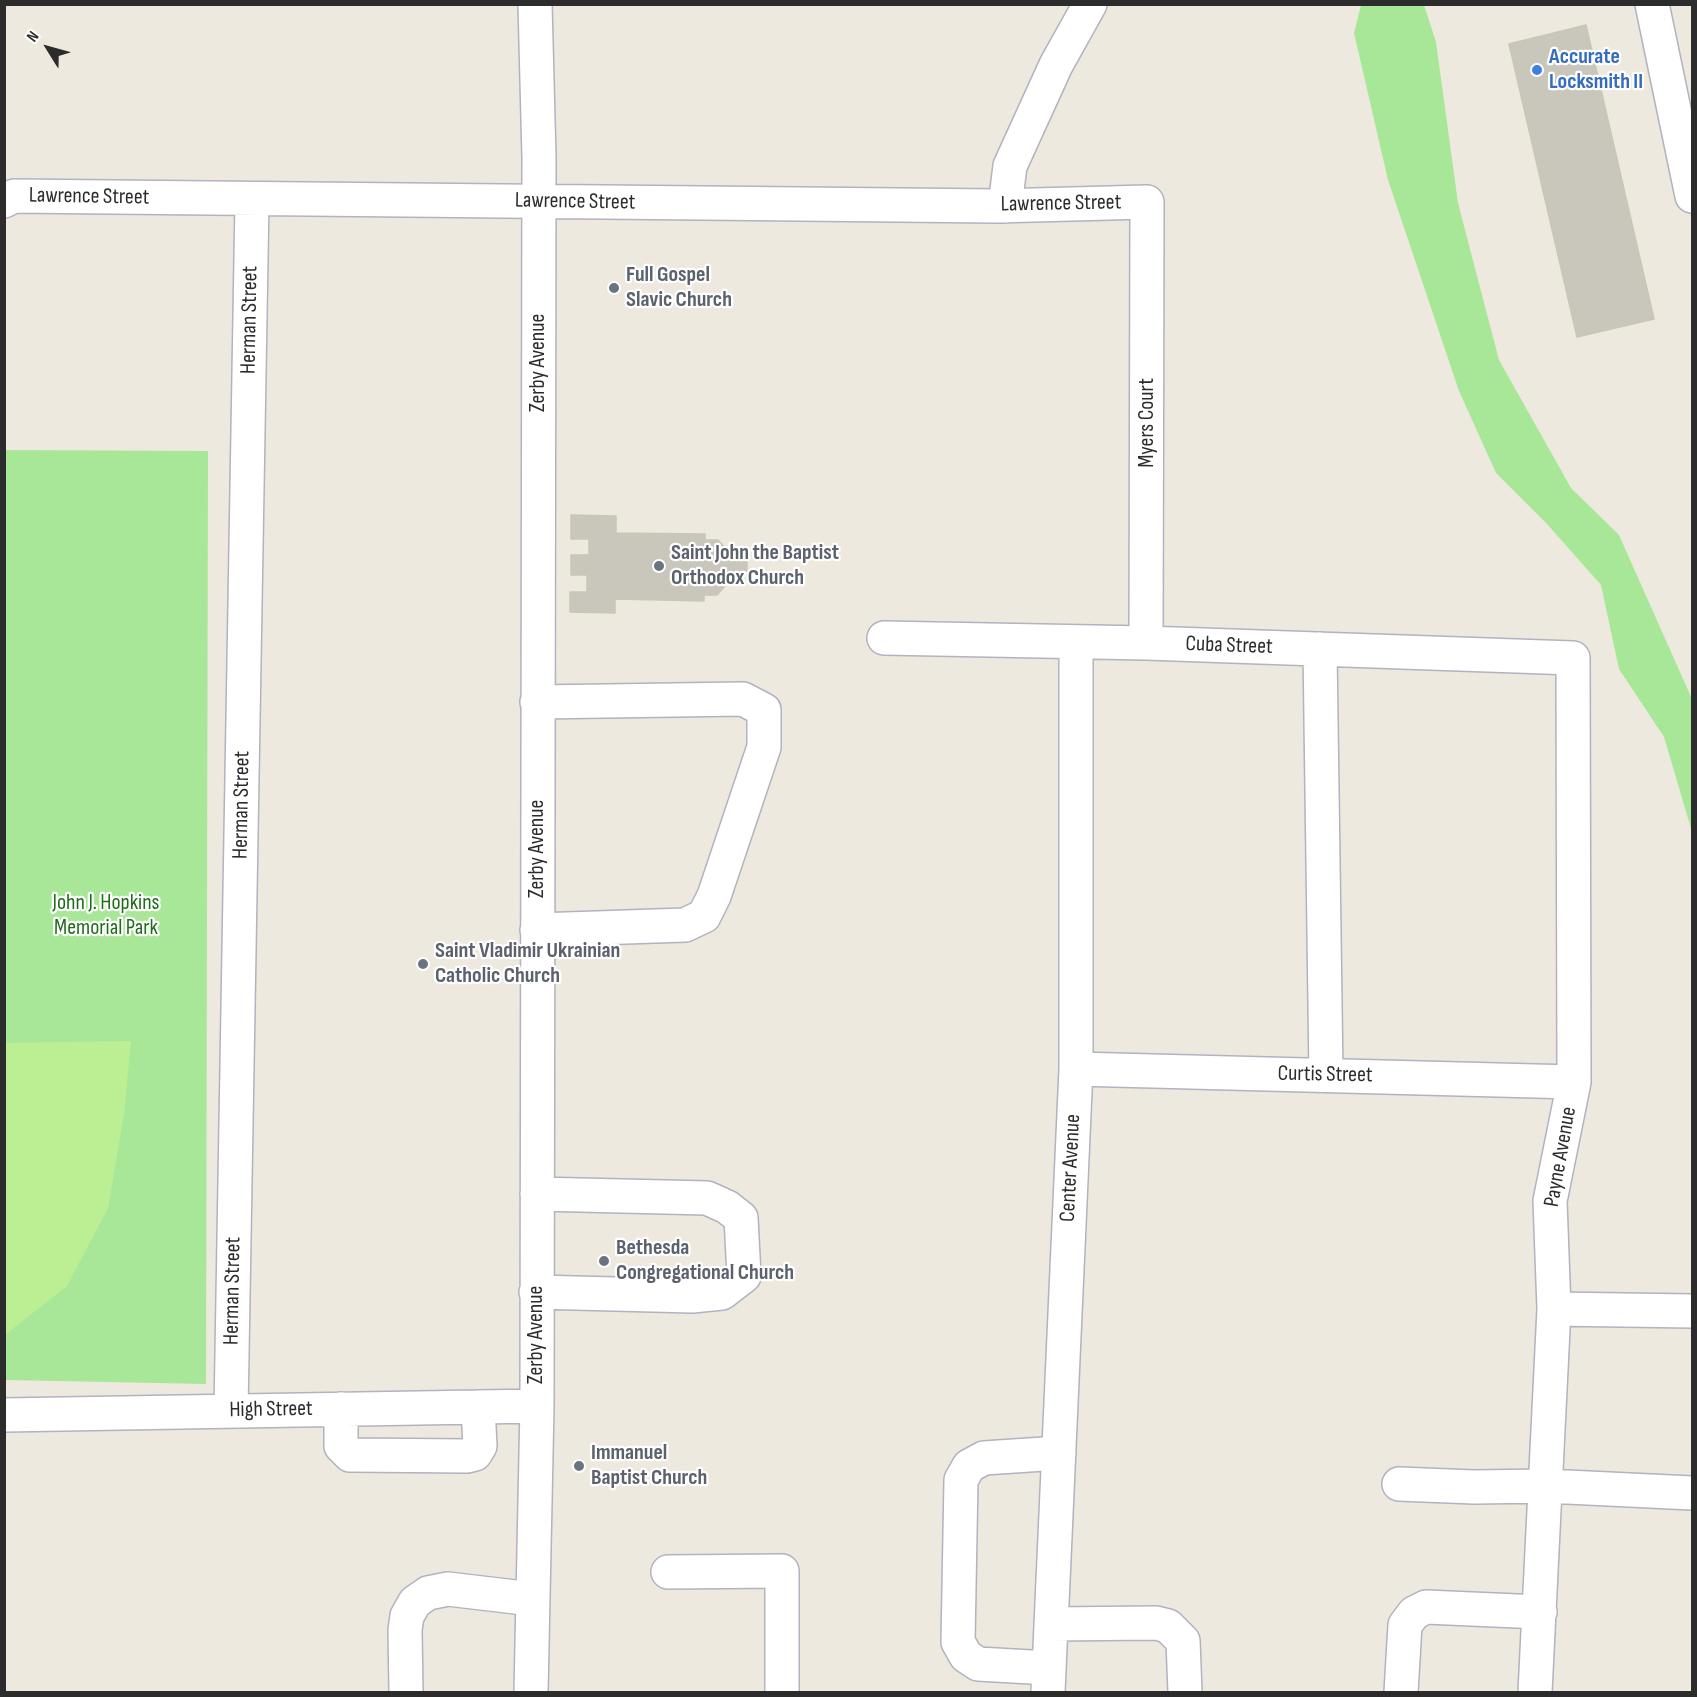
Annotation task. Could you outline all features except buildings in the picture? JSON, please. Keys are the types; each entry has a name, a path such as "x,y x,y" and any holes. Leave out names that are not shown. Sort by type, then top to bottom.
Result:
{"street":[{"name":"Zerby Avenue","path":"531,1692 537,1406 538,200 535,4"},
{"path":"1005,206 1010,166 1022,137 1056,65 1090,4"},
{"path":"1652,4 1692,196"},
{"name":"Lawrence Street","path":"4,201 14,196 1005,206 1147,202"},
{"name":"Herman Street","path":"231,1411 252,200"},
{"name":"Myers Court","path":"1146,644 1147,202"},
{"name":"Cuba Street","path":"884,638 1573,658"},
{"name":"Center Avenue","path":"1048,1680 1076,1069 1076,644"},
{"path":"1320,649 1326,1076"},
{"name":"Payne Avenue","path":"1535,1692 1554,1309 1550,1201 1574,1082 1573,658"},
{"path":"537,702 743,699 755,702 764,710 764,747 714,896 704,916 685,926 537,930"},
{"name":"Curtis Street","path":"1076,1069 1574,1082"},
{"path":"536,1292 692,1296 722,1293 744,1276 741,1218 727,1207 707,1198 537,1194"},
{"path":"1554,1309 1692,1311"},
{"name":"High Street","path":"4,1415 537,1406"},
{"path":"341,1409 341,1446 350,1455 467,1456 475,1454 480,1446 478,1407"},
{"path":"1048,1680 978,1664 966,1656 958,1642 961,1480 969,1466 984,1458 1059,1453"},
{"path":"1400,1484 1474,1487 1546,1486 1692,1493"},
{"path":"668,1572 782,1571 782,1692"},
{"path":"406,1692 405,1630 407,1616 415,1602 428,1593 447,1589 532,1599"},
{"path":"1401,1692 1405,1625 1414,1613 1426,1607 1539,1612"},
{"path":"1051,1624 1156,1623 1168,1626 1183,1641 1185,1692"}],"green space":[{"path":"1361,5 1424,5 1436,42 1458,203 1499,360 1571,488 1619,535 1692,699 1692,832 1664,737 1619,669 1601,585 1547,524 1496,473 1459,391 1388,180 1354,33"},
{"name":"John J. Hopkins Memorial Park","path":"5,450 208,451 206,1384 5,1380"},
{"path":"131,1041 124,1114 108,1208 67,1286 5,1335 5,1043"}],"place":[{"name":"Accurate Locksmith II","path":"1537,70"},
{"name":"Full Gospel Slavic Church","path":"614,288"},
{"name":"Saint John the Baptist Orthodox Church","path":"659,566"},
{"name":"Saint Vladimir Ukrainian Catholic Church","path":"423,964"},
{"name":"Bethesda Congregational Church","path":"604,1261"},
{"name":"Immanuel Baptist Church","path":"579,1466"}]}
